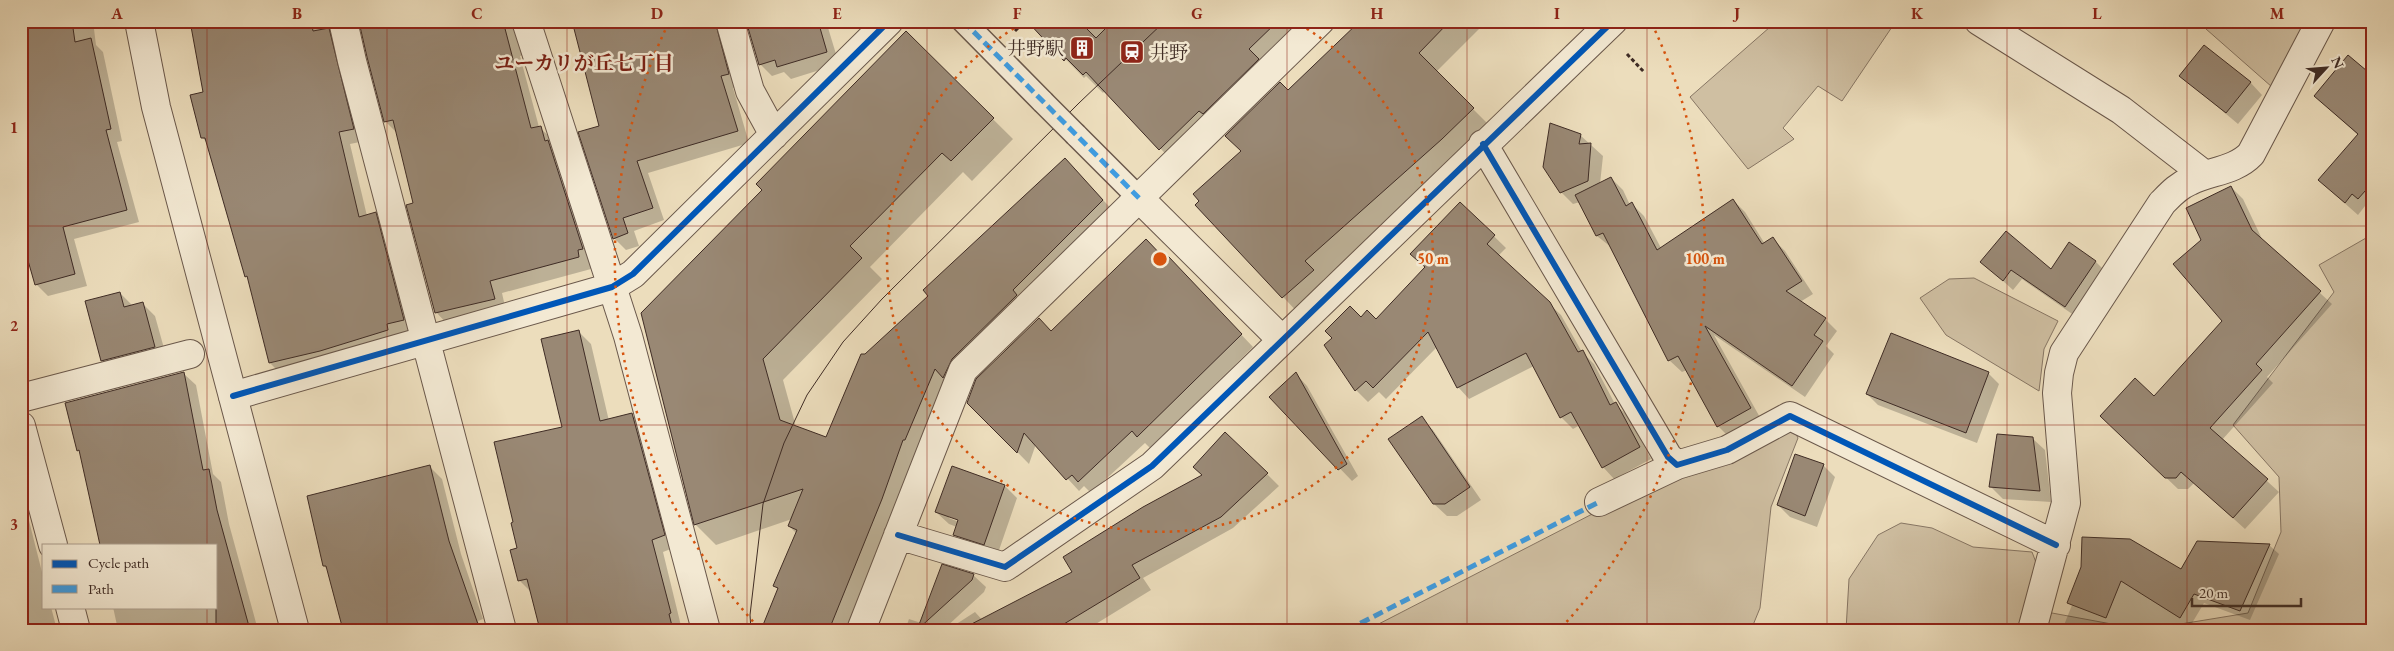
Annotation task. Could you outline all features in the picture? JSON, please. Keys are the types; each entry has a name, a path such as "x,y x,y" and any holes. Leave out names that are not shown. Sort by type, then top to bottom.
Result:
{"street":[{"path":"139,21 156,107 295,630"},
{"path":"343,21 502,630"},
{"path":"526,21 628,336 706,630"},
{"path":"730,21 750,91 774,134"},
{"path":"233,396 612,287 633,274 889,21"},
{"path":"963,21 1281,339"},
{"path":"861,630 963,370 1320,21"},
{"path":"898,535 1005,566 1152,466 1483,144 1613,21"},
{"path":"1978,21 2121,110 2205,175"},
{"path":"2032,630 2066,503 2057,393 2064,353 2162,203 2177,188 2205,175 2242,163 2251,154 2322,21"},
{"path":"1483,144 1668,457 1677,465"},
{"path":"21,398 190,354"},
{"path":"1599,502 1677,465 1727,450 1790,416 2056,545"},
{"path":"21,426 53,544"},
{"path":"70,608 76,630"}],"shaded area":[{"path":"1767,21 1896,21 1842,101 1818,86 1783,128 1794,139 1748,169 1690,97 1770,27"},
{"path":"2211,21 2307,21 2272,87 2206,29"},
{"path":"2373,234 2373,630 2144,630 2248,613 2281,532 2279,477 2233,425 2334,292 2319,265"},
{"path":"1974,278 2058,321 2044,349 2039,391 1946,335 1920,298 1949,279"},
{"path":"1790,431 1796,434 1798,438 1771,507 1760,608 1751,630 1367,630 1600,510"},
{"path":"1901,523 1932,528 1973,547 2032,552 2037,565 2029,607 2144,630 1846,630 1849,579 1878,535"}],"building":[{"path":"21,21 72,21 75,42 91,38 111,129 106,130 127,210 63,227 75,274 35,285 21,236"},
{"path":"190,21 311,21 313,31 329,28 354,129 339,132 359,217 376,212 404,320 387,324 388,330 320,351 269,363 247,276 245,277 205,138 201,138 190,95 203,92"},
{"path":"503,21 531,128 541,126 545,141 548,140 583,249 578,250 579,257 490,281 495,299 435,313 406,205 413,203 393,120 384,122 367,57 359,22"},
{"path":"572,21 715,21 729,74 721,76 738,131 637,161 653,208 623,218 628,233 613,239 578,132 599,126"},
{"path":"746,21 818,21 827,52 777,67 775,60 759,65"},
{"path":"1027,21 1079,21 1096,38 1113,21 1278,21 1249,49 1259,59 1203,114 1199,111 1159,150 1086,72 1083,75 1066,58 1064,61"},
{"path":"1360,21 1450,21 1419,53 1474,108 1442,139 1305,261 1314,270 1282,298 1195,205 1199,201 1193,194 1241,151 1225,136 1280,82 1288,90"},
{"path":"906,31 994,118 951,161 942,153 850,246 862,258 763,359 780,420 826,437 861,354 865,354 928,296 923,290 1065,158 1103,200 1013,290 1017,295 952,359 943,378 935,369 905,440 903,440 882,499 829,630 761,630 778,588 773,586 797,530 788,526 803,489 694,525 641,313 762,190 756,184"},
{"path":"2204,45 2251,82 2226,113 2179,76"},
{"path":"2348,55 2373,76 2373,182 2358,199 2352,194 2345,203 2318,180 2358,134 2314,96"},
{"path":"1550,123 1581,134 1579,144 1591,143 1588,181 1560,193 1543,167"},
{"path":"1611,177 1626,206 1632,202 1657,250 1733,199 1762,244 1773,237 1802,281 1786,291 1826,318 1814,335 1823,341 1792,386 1705,326 1751,408 1717,427 1678,356 1668,361 1603,233 1596,236 1575,195"},
{"path":"2231,186 2252,230 2321,291 2256,364 2262,370 2210,428 2268,479 2233,518 2181,472 2176,478 2165,478 2100,416 2135,378 2154,396 2222,321 2173,264 2201,240 2186,208"},
{"path":"1460,202 1495,235 1487,244 1550,302 1578,352 1583,350 1610,405 1616,402 1640,447 1602,468 1571,412 1560,418 1526,353 1457,388 1428,332 1373,388 1366,381 1355,391 1324,345 1332,338 1325,331 1350,306 1361,317 1367,310 1376,319 1425,267 1410,254"},
{"path":"2006,231 2051,269 2069,242 2096,261 2065,307 2011,270 2003,281 1980,262"},
{"path":"1146,239 1165,259 1168,256 1242,334 1137,437 1132,431 1078,482 1072,475 1066,480 1024,433 1017,453 967,403 976,379 1039,318 1051,331"},
{"path":"120,292 124,307 143,302 155,347 101,361 85,301"},
{"path":"579,330 600,421 632,413 665,535 652,540 671,613 669,614 673,630 540,630 527,579 518,581 510,550 517,548 511,523 513,522 494,442 562,427 541,339"},
{"path":"1891,333 1989,372 1966,433 1866,394"},
{"path":"184,372 203,470 209,469 217,510 250,630 216,630 218,544 100,544 79,450 77,451 65,403"},
{"path":"1296,372 1347,464 1338,470 1269,397"},
{"path":"1422,416 1470,487 1445,504 1433,504 1388,439"},
{"path":"1225,432 1268,473 1221,517 1132,565 1140,578 1054,630 960,630 1072,572 1063,557 1143,507 1202,475 1193,467"},
{"path":"1997,434 2033,437 2040,491 1989,487"},
{"path":"1795,454 1824,464 1805,516 1777,505"},
{"path":"430,465 449,541 480,630 343,630 326,566 323,566 307,496"},
{"path":"952,466 1005,485 984,545 953,535 958,520 935,512"},
{"path":"2082,537 2130,539 2181,569 2197,541 2270,544 2240,611 2194,594 2180,618 2121,581 2106,618 2067,603 2081,567"},
{"path":"942,564 974,574 972,580 917,630"}],"tram line":[{"path":"751,630 750,615 763,504 784,443 807,395 843,342 882,299 1079,103 1165,21"}],"marked path":[{"path":"963,21 1139,198"},
{"path":"1347,630 1599,502"}],"cycle path":[{"path":"233,396 612,287 633,274 889,21"},
{"path":"898,535 1005,567 1152,466 1613,21"},
{"path":"1483,144 1668,457 1677,465 1727,450 1790,416 2056,545"}],"place":[{"name":"井野駅","path":"1082,48"},
{"name":"井野","path":"1132,52"}],"district":[{"name":"ユーカリが丘七丁目","path":"584,63"}]}
